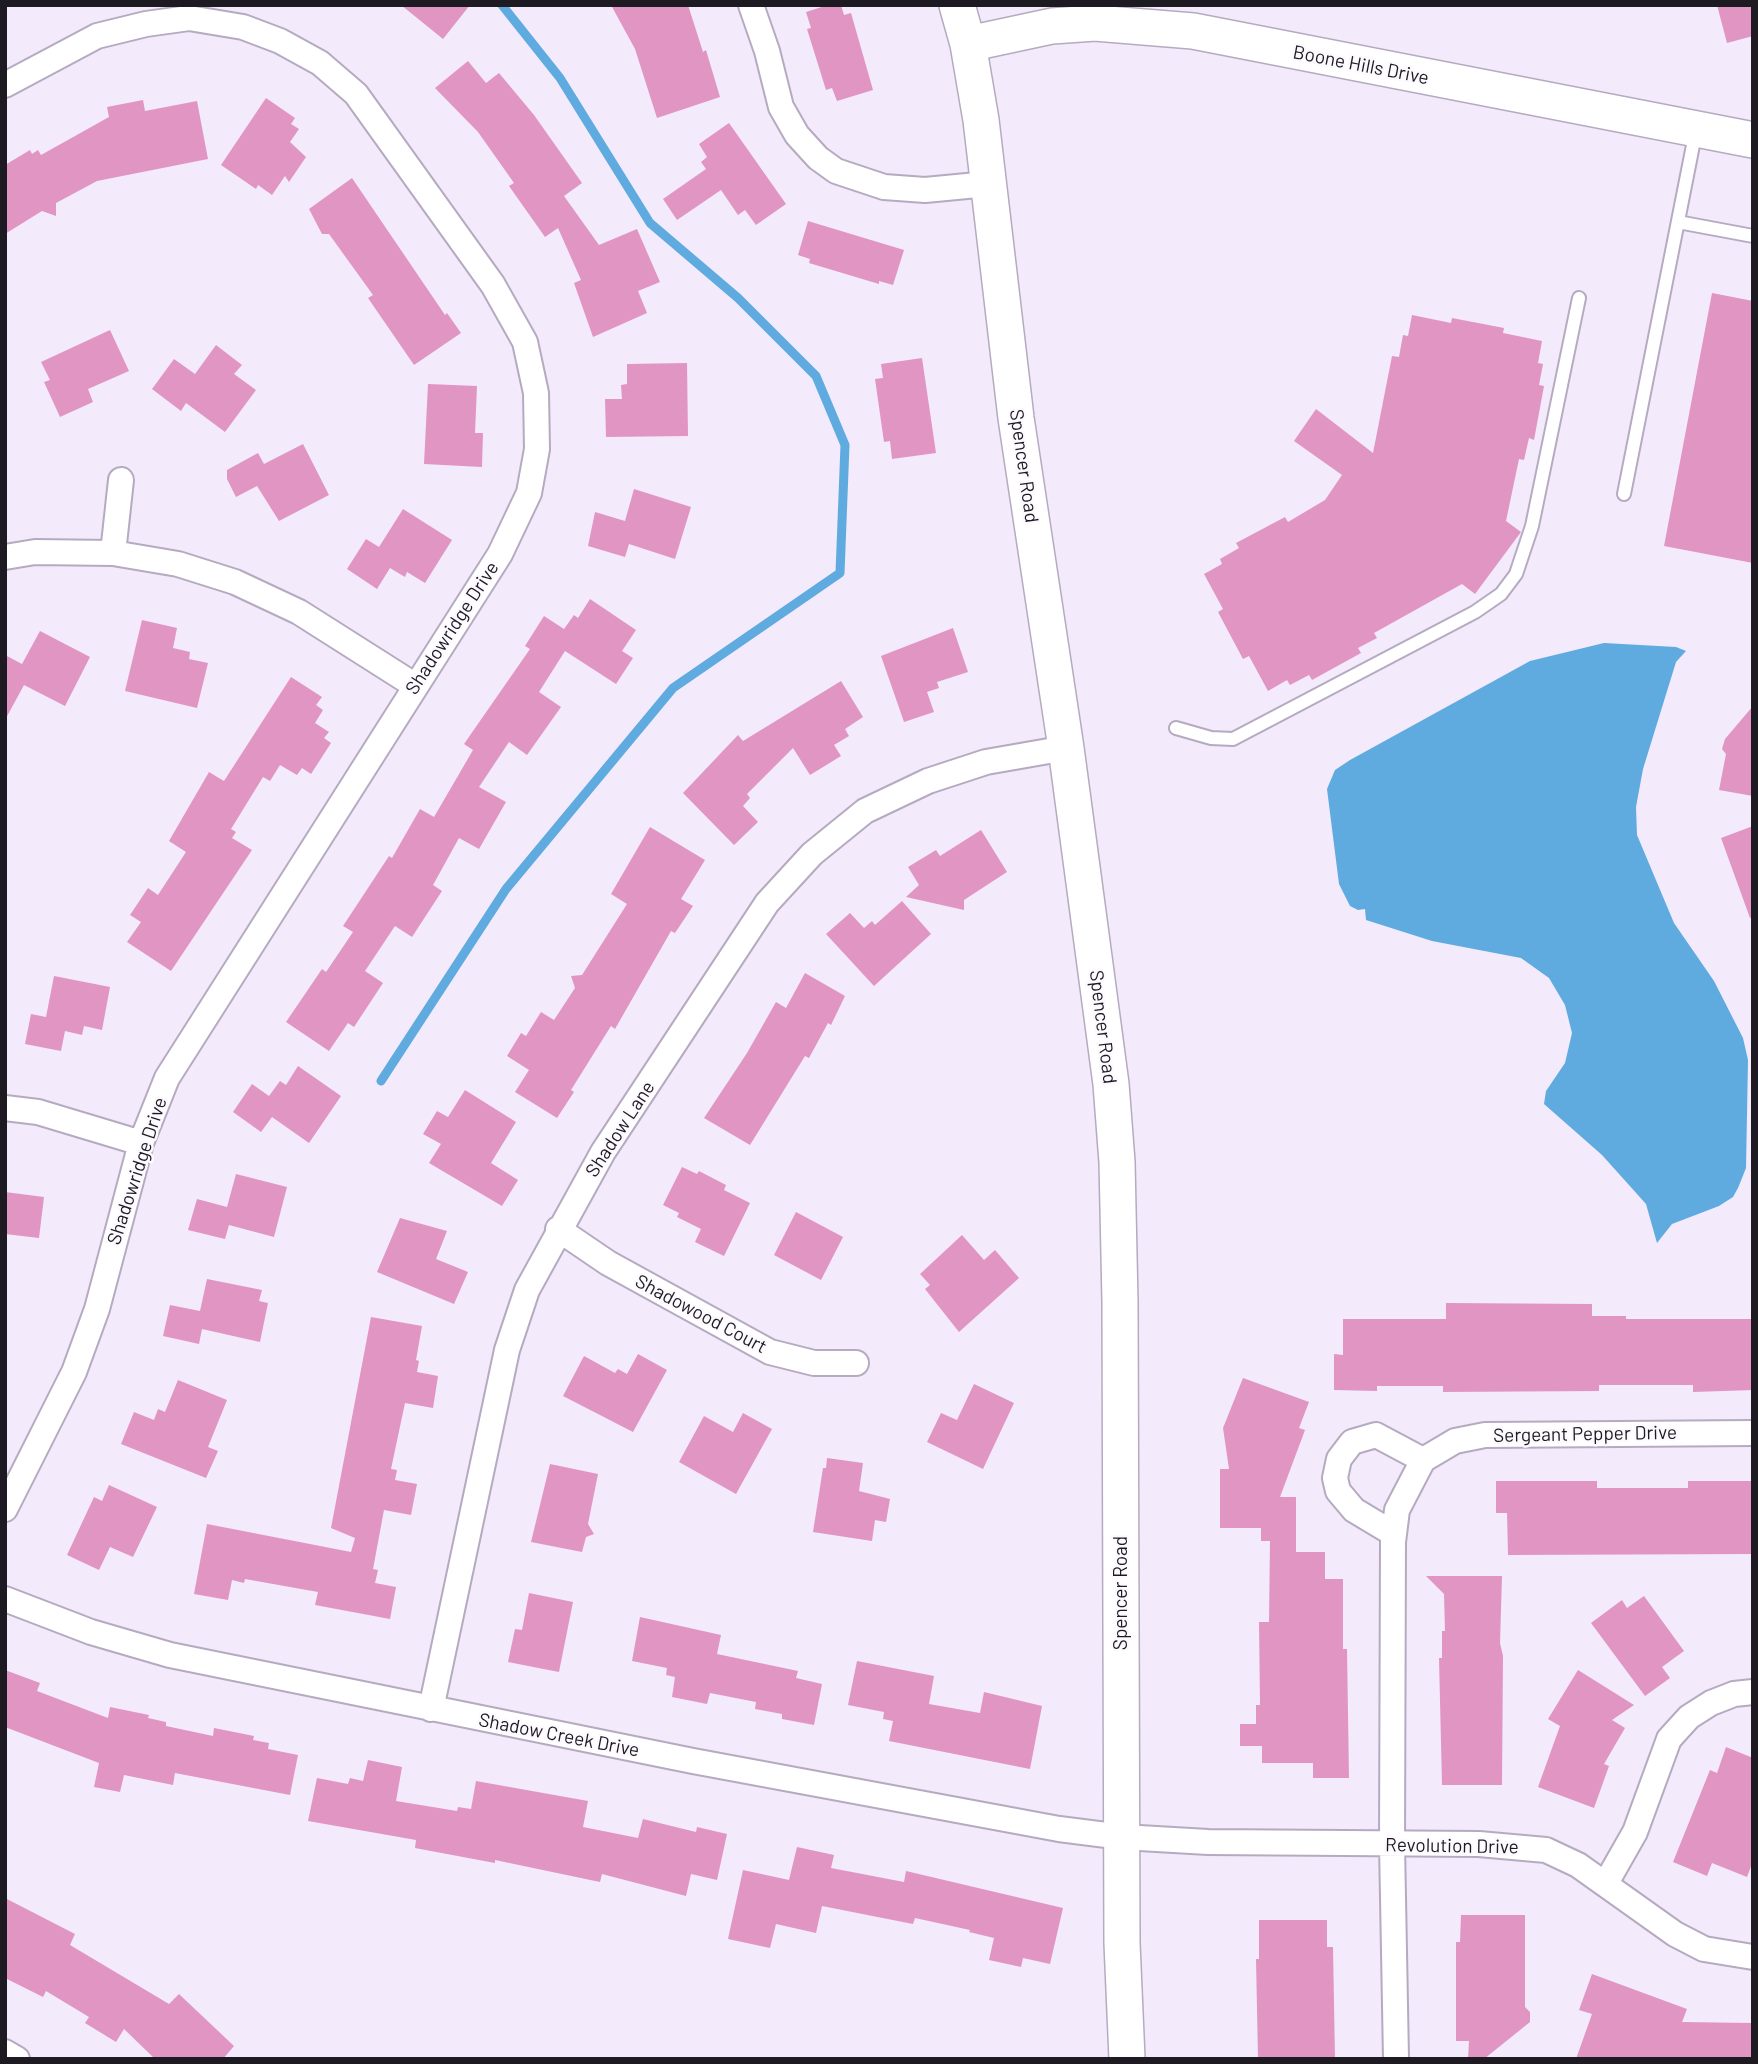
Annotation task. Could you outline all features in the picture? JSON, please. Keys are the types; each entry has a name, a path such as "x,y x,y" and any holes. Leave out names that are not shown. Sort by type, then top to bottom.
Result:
{"main road":[{"name":"Spencer Road","path":"957,5 968,44 1016,418 1066,748 1104,1024 1117,1162 1122,1837 1127,2059"},
{"name":"Boone Hills Drive","path":"968,44 1052,26 1095,23 1181,30 1753,140"}],"street":[{"path":"751,5 767,51 780,107 797,135 818,158 836,171 884,187 925,190 988,184"},
{"name":"Shadowridge Drive","path":"5,85 97,36 146,24 189,18 243,27 280,41 320,62 356,93 493,285 526,342 536,393 537,449 529,493 500,554 414,685 167,1078 141,1143 97,1309 74,1372 5,1509"},
{"path":"113,553 121,480"},
{"path":"5,557 35,552 113,553 178,564 235,582 299,612 414,685"},
{"name":"Shadow Lane","path":"430,1709 507,1350 527,1290 558,1229 603,1152 767,903 812,854 865,811 928,781 986,762 1066,748"},
{"path":"5,1108 38,1112 141,1143"},
{"name":"Shadowood Court","path":"558,1229 608,1263 770,1352 814,1363 856,1363"},
{"name":"Sergeant Pepper Drive","path":"1423,1460 1455,1441 1485,1434 1753,1433"},
{"path":"1394,1534 1354,1510 1338,1491 1335,1478 1339,1460 1352,1442 1376,1435 1423,1460 1396,1510 1394,1534 1392,1844 1396,2059"},
{"name":"Shadow Creek Drive","path":"5,1599 91,1632 170,1655 707,1764 1059,1829 1122,1837"},
{"path":"1606,1883 1635,1832 1669,1739 1689,1717 1711,1703 1734,1693 1753,1692"},
{"name":"Revolution Drive","path":"1122,1837 1208,1842 1512,1845 1546,1850 1578,1865 1675,1934 1704,1949 1753,1957"},
{"path":"5,2052 17,2059"}],"lane":[{"path":"1623,494 1696,130"},
{"path":"1678,222 1753,236"},
{"path":"1176,728 1211,738 1233,739 1475,612 1501,594 1516,574 1532,526 1579,298"}],"water":[{"path":"1604,643 1676,647 1686,651 1676,662 1643,769 1636,807 1637,835 1674,923 1714,981 1743,1038 1748,1060 1746,1168 1738,1188 1733,1197 1719,1206 1672,1224 1657,1243 1646,1204 1602,1155 1544,1104 1546,1091 1565,1063 1572,1033 1565,1005 1549,978 1521,958 1432,941 1366,920 1365,909 1358,910 1350,906 1339,884 1327,789 1335,770 1350,760 1530,661"}],"building":[{"path":"401,5 470,5 443,39"},
{"path":"611,5 688,5 703,52 706,50 720,97 657,118 635,49"},
{"path":"828,5 841,5 844,15 851,13 873,90 837,101 832,88 826,90 807,29 811,28 806,12"},
{"path":"1717,5 1753,5 1753,36 1727,43"},
{"path":"468,61 486,83 499,73 534,115 582,183 564,196 599,245 637,229 660,282 638,291 647,313 593,337 574,283 581,280 558,228 545,237 509,186 514,183 478,132 435,88"},
{"path":"266,98 295,118 291,124 299,129 290,142 306,157 289,182 285,176 272,195 258,185 256,189 221,165"},
{"path":"143,100 145,111 197,101 208,159 97,181 56,203 56,216 42,211 5,234 5,165 30,150 32,154 38,150 41,155 109,117 107,107"},
{"path":"729,123 786,204 756,225 745,210 738,215 721,190 677,220 663,199 706,169 701,162 707,157 699,144"},
{"path":"352,178 445,315 447,313 461,333 414,365 368,298 373,295 329,234 322,234 309,209"},
{"path":"808,221 904,250 893,285 879,281 879,284 809,263 810,259 798,255"},
{"path":"1712,293 1753,301 1753,563 1664,546"},
{"path":"1412,315 1451,323 1452,318 1504,328 1503,333 1542,341 1538,363 1543,364 1539,385 1544,386 1534,440 1529,438 1524,460 1519,459 1506,521 1521,532 1475,594 1462,584 1374,633 1377,638 1358,648 1361,653 1312,680 1309,675 1290,685 1287,680 1268,691 1249,656 1243,659 1218,612 1223,609 1204,574 1222,564 1220,559 1239,548 1236,543 1285,517 1288,522 1325,500 1342,475 1294,441 1316,409 1373,453 1392,356 1399,357 1403,335 1408,336"},
{"path":"110,330 129,371 88,389 93,402 60,417 44,382 50,380 41,362"},
{"path":"216,345 242,365 234,374 256,390 225,432 186,403 181,411 152,389 174,359 195,374"},
{"path":"922,358 936,453 892,459 890,441 884,442 875,379 883,378 881,364"},
{"path":"687,363 688,436 606,437 605,399 622,399 621,385 627,384 627,364"},
{"path":"428,384 477,386 475,433 483,433 482,467 424,464"},
{"path":"303,444 329,495 279,521 257,486 236,497 227,479 227,470 258,453 264,464"},
{"path":"634,489 691,507 675,559 629,544 625,557 588,546 595,512 625,521"},
{"path":"403,509 452,540 425,583 407,572 405,577 390,568 377,589 347,569 366,539 379,547"},
{"path":"590,599 636,630 622,651 633,658 616,684 565,651 539,692 561,707 527,755 509,742 479,787 506,802 479,849 459,838 433,885 442,891 412,937 395,926 365,971 383,983 354,1027 348,1023 329,1051 286,1022 322,969 326,972 353,932 343,926 389,856 392,858 420,809 434,817 473,750 464,744 530,649 525,646 544,616 564,629 574,615 578,618"},
{"path":"142,620 177,628 173,648 190,652 189,659 208,663 197,708 125,691"},
{"path":"953,628 968,672 937,682 939,688 927,692 934,712 904,722 881,656"},
{"path":"40,631 90,657 65,706 24,685 5,720 5,655 22,664"},
{"path":"291,677 322,697 316,705 323,710 315,723 329,732 324,738 331,743 311,774 302,768 297,775 280,765 270,781 263,777 231,829 236,832 232,838 252,850 171,971 127,942 141,922 130,915 148,888 158,895 186,852 169,841 209,772 224,781"},
{"path":"841,681 863,717 845,729 849,736 834,745 841,756 810,775 793,748 747,794 750,798 743,806 758,822 734,845 683,793 738,735 743,741"},
{"path":"1753,706 1753,796 1719,790 1726,754 1722,749 1725,739"},
{"path":"1753,826 1753,917 1750,918 1721,838"},
{"path":"650,827 705,860 681,899 693,906 675,933 671,931 615,1029 611,1026 557,1118 515,1092 529,1070 507,1056 521,1033 526,1036 541,1012 554,1020 575,988 571,976 582,975 627,904 611,894"},
{"path":"981,830 1007,872 964,900 964,910 906,897 919,885 908,867 936,850 940,856"},
{"path":"902,901 931,934 874,986 826,934 850,913 864,928 872,921 875,925"},
{"path":"805,973 845,996 831,1025 828,1023 809,1058 805,1056 750,1145 704,1118 747,1053 776,1002 786,1008"},
{"path":"54,976 110,987 102,1030 84,1026 82,1035 65,1031 61,1051 25,1044 31,1014 46,1017"},
{"path":"298,1066 341,1096 309,1143 272,1117 261,1132 233,1112 252,1084 269,1096 280,1081 286,1085"},
{"path":"465,1090 516,1122 491,1163 518,1180 502,1206 429,1163 441,1144 423,1134 437,1111 448,1117"},
{"path":"682,1167 697,1174 699,1171 726,1185 724,1190 750,1203 724,1256 695,1242 701,1229 677,1217 679,1213 663,1205"},
{"path":"236,1174 287,1187 274,1237 229,1225 225,1239 188,1230 197,1199 227,1207"},
{"path":"5,1192 44,1197 39,1238 5,1234"},
{"path":"796,1212 843,1237 821,1280 774,1255"},
{"path":"400,1218 447,1231 436,1259 468,1272 454,1304 377,1272"},
{"path":"962,1235 984,1260 995,1250 1019,1278 959,1332 925,1289 930,1285 920,1274"},
{"path":"207,1279 262,1290 259,1301 268,1303 260,1342 202,1329 199,1344 163,1336 170,1305 200,1311"},
{"path":"1446,1303 1592,1304 1592,1316 1626,1316 1626,1319 1753,1319 1753,1390 1693,1392 1693,1385 1599,1385 1599,1391 1443,1392 1443,1386 1377,1386 1377,1391 1334,1390 1334,1354 1343,1355 1343,1319 1446,1319"},
{"path":"371,1317 422,1326 416,1360 419,1361 417,1372 438,1376 433,1408 405,1403 391,1469 397,1470 395,1480 417,1484 411,1515 384,1510 373,1569 378,1570 375,1583 396,1587 390,1619 315,1605 318,1592 245,1579 244,1583 232,1580 228,1600 194,1594 207,1524 351,1552 355,1538 331,1528"},
{"path":"638,1354 667,1370 633,1432 563,1396 584,1356 615,1373 618,1369 627,1374"},
{"path":"1243,1378 1309,1402 1299,1428 1305,1430 1280,1497 1296,1497 1296,1552 1325,1552 1325,1579 1343,1579 1343,1649 1347,1649 1349,1778 1313,1778 1313,1763 1262,1763 1262,1746 1240,1746 1240,1724 1256,1724 1256,1705 1260,1705 1259,1622 1269,1622 1270,1541 1261,1541 1261,1528 1220,1528 1220,1469 1229,1469 1223,1428"},
{"path":"178,1380 227,1400 208,1447 218,1451 206,1478 121,1444 134,1412 154,1420 158,1409 165,1412"},
{"path":"974,1384 1014,1403 983,1469 927,1442 941,1413 957,1420"},
{"path":"743,1413 772,1429 736,1494 679,1462 704,1416 733,1432"},
{"path":"827,1458 863,1463 859,1491 890,1499 886,1522 875,1520 872,1541 813,1532"},
{"path":"550,1464 598,1474 588,1524 594,1534 586,1537 582,1552 531,1542"},
{"path":"1496,1481 1597,1481 1597,1488 1688,1488 1688,1481 1753,1481 1753,1554 1508,1555 1507,1513 1496,1513"},
{"path":"109,1485 157,1507 133,1557 110,1547 99,1570 67,1555 94,1497 102,1501"},
{"path":"1426,1576 1502,1576 1502,1785 1442,1785 1439,1658 1442,1658 1442,1631 1445,1631 1444,1594"},
{"path":"529,1593 573,1602 559,1672 508,1662 515,1629 522,1630"},
{"path":"1644,1596 1684,1651 1662,1667 1670,1678 1645,1696 1591,1623 1622,1600 1627,1608"},
{"path":"640,1617 721,1635 717,1654 798,1671 796,1678 822,1684 814,1725 782,1719 782,1714 755,1709 756,1702 710,1693 707,1704 672,1697 675,1677 666,1675 667,1668 632,1661"},
{"path":"857,1661 934,1676 929,1704 980,1713 984,1692 1042,1706 1030,1769 889,1741 893,1721 883,1719 884,1712 848,1705"},
{"path":"5,1670 40,1683 37,1691 108,1718 110,1707 149,1715 148,1718 166,1722 166,1726 213,1736 214,1728 254,1736 253,1740 269,1743 268,1749 298,1755 290,1795 175,1773 173,1785 124,1775 120,1792 94,1787 99,1763 5,1727"},
{"path":"1578,1670 1634,1705 1612,1720 1625,1728 1604,1764 1609,1766 1594,1808 1538,1787 1560,1726 1548,1719"},
{"path":"1726,1747 1753,1758 1753,1861 1747,1877 1712,1863 1707,1876 1673,1862 1710,1770 1717,1773"},
{"path":"368,1760 402,1767 396,1801 457,1811 458,1807 471,1809 476,1781 588,1801 583,1827 638,1838 643,1819 696,1832 697,1827 727,1834 717,1880 691,1874 686,1896 602,1874 600,1882 495,1860 495,1863 415,1848 416,1840 308,1821 317,1778 348,1784 350,1778 363,1781"},
{"path":"797,1847 834,1855 831,1868 904,1882 906,1871 1063,1908 1050,1964 1023,1958 1021,1967 989,1960 994,1938 969,1932 970,1930 915,1918 913,1924 822,1906 816,1933 776,1924 770,1948 728,1939 743,1870 789,1880"},
{"path":"5,1898 75,1934 70,1945 169,2004 179,1994 234,2046 223,2059 155,2059 124,2029 116,2042 85,2023 89,2017 46,1991 43,1997 5,1978"},
{"path":"1461,1915 1525,1915 1525,2007 1530,2012 1530,2022 1484,2059 1468,2059 1469,2041 1456,2041 1456,1942 1460,1942"},
{"path":"1259,1920 1327,1920 1327,1947 1333,1947 1335,2059 1258,2059 1256,1959 1259,1959"},
{"path":"1592,1974 1687,2009 1682,2022 1751,2023 1753,2059 1576,2059 1592,2014 1579,2010"}],"waterway":[{"path":"381,1081 506,889 673,688 840,573 845,445 816,376 738,298 650,223 560,78 502,5"}]}
